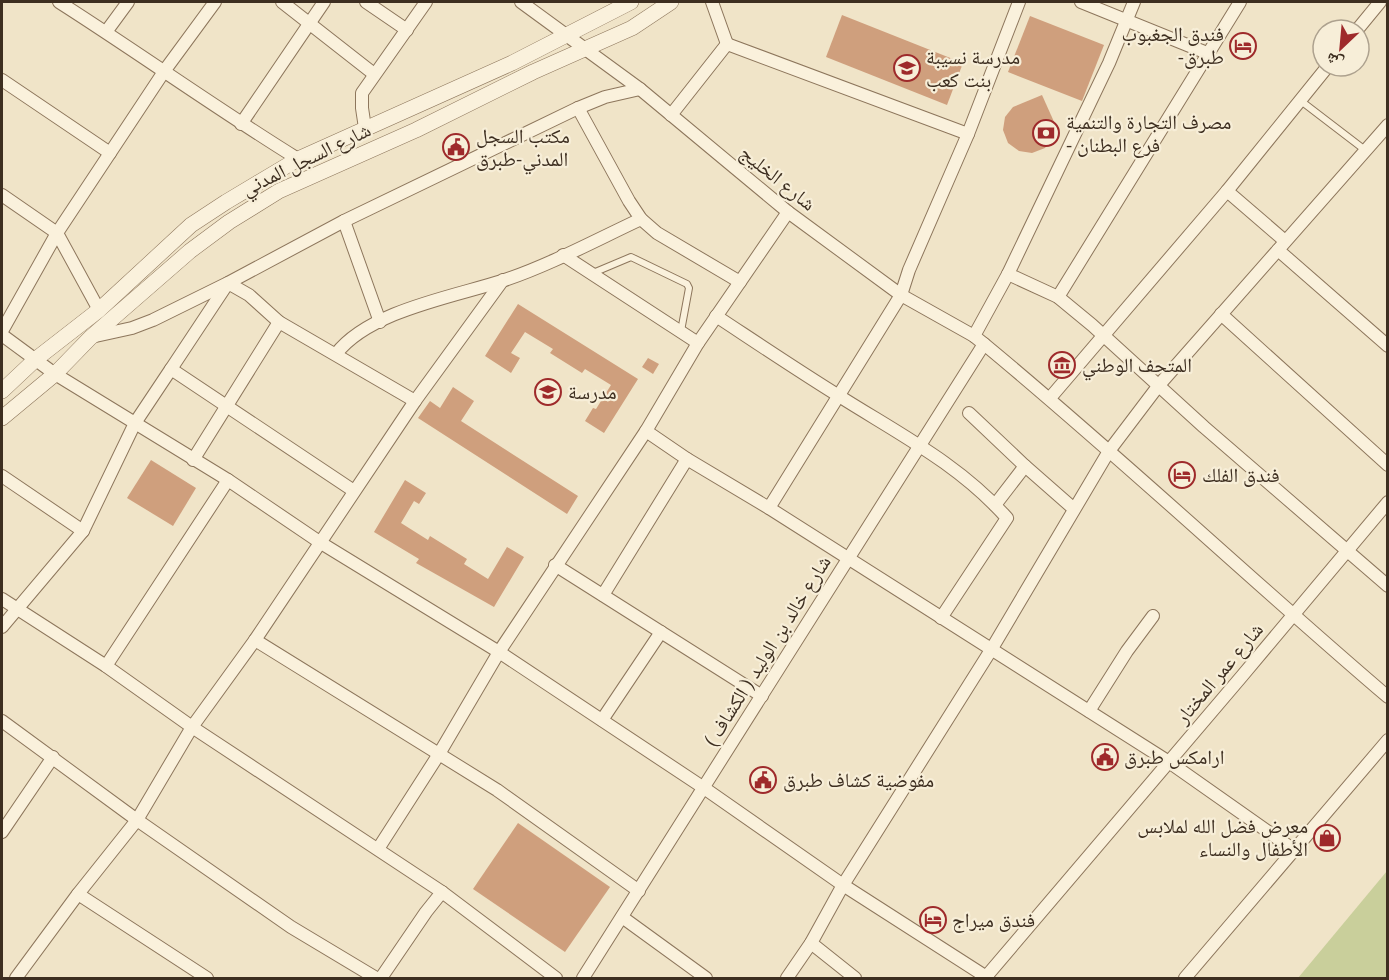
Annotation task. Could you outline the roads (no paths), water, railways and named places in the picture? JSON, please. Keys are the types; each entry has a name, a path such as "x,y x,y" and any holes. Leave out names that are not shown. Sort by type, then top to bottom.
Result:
{"street":[{"path":"59,2 165,70 241,124 298,159"},
{"path":"106,32 128,2"},
{"path":"215,2 165,70 57,233 2,333 55,374 228,480 321,543 499,651 704,788 843,885 987,978"},
{"path":"282,2 374,74"},
{"path":"241,124 324,2"},
{"path":"366,2 407,30"},
{"path":"365,128 362,93 426,2"},
{"name":"شارع الخليج","path":"521,2 640,89 788,212 902,295 984,344 1050,398 1293,616 1388,697"},
{"name":"شارع السجل المدني","path":"2,391 36,359 99,310 191,225 298,159 512,63 631,2"},
{"name":"شارع السجل المدني","path":"2,418 55,374 90,338 215,232 279,191 416,130 533,72 632,28 671,2"},
{"path":"712,2 727,44 968,134"},
{"path":"769,508 902,295 909,270 968,134 1019,2"},
{"path":"1081,2 1207,53"},
{"path":"974,336 1008,274 1109,63 1134,2"},
{"path":"1058,297 1240,2"},
{"path":"1367,18 1380,2"},
{"path":"671,115 727,44"},
{"path":"1050,398 1227,191 1319,78"},
{"path":"2,80 110,153"},
{"path":"90,338 132,328 228,284 344,221 578,108 604,97 640,89"},
{"path":"578,108 641,219 657,232 740,282"},
{"path":"787,978 811,943 843,885 991,650 1109,451 1159,385 1365,150 1385,133"},
{"path":"1227,191 1282,246 1385,339"},
{"path":"2,195 57,233 99,310"},
{"path":"378,849 439,754 499,651 646,431 698,343 788,212"},
{"path":"336,354 353,335 380,322 428,302 503,280 641,219"},
{"path":"344,221 380,322"},
{"path":"562,255 698,343"},
{"path":"1008,274 1058,297 1388,586"},
{"path":"16,978 78,894 137,820 192,728 255,640 415,401 503,280"},
{"path":"228,284 249,295 279,322 415,401"},
{"path":"2,627 82,531 135,423 228,284"},
{"path":"1221,314 1388,465"},
{"path":"716,316 946,462 995,505 1007,519 941,618"},
{"path":"193,460 279,322"},
{"name":"شارع خالد بن الوليد ( الكشاف )","path":"583,978 984,344"},
{"path":"171,369 354,491"},
{"path":"969,413 1074,509"},
{"path":"646,431 1169,762 1294,850"},
{"path":"603,595 687,459"},
{"path":"995,505 1025,466"},
{"path":"2,476 82,531"},
{"path":"106,666 228,480"},
{"name":"شارع عمر المختار","path":"987,978 1388,502"},
{"path":"555,565 762,696"},
{"path":"2,599 106,666 192,728 442,892 556,978"},
{"path":"1089,711 1127,651 1153,616"},
{"path":"602,720 661,632"},
{"path":"255,640 497,790 639,891"},
{"path":"2,721 137,820 291,927 379,978 442,892"},
{"path":"1185,978 1388,740"},
{"path":"2,832 53,757"},
{"path":"78,894 207,978"},
{"path":"622,917 706,978"},
{"path":"811,943 855,978"}],"lane":[{"path":"1301,101 1365,150"},
{"path":"592,273 631,257 687,284 689,288 681,332"}],"place":[{"name":"فندق الجغبوب -طبرق","path":"1243,46"},
{"name":"مدرسة نسيبة بنت كعب","path":"907,68"},
{"name":"مصرف التجارة والتنمية - فرع البطنان","path":"1046,133"},
{"name":"مكتب السجل المدني-طبرق","path":"456,147"},
{"name":"المتحف الوطني","path":"1062,365"},
{"name":"مدرسة","path":"548,392"},
{"name":"فندق الفلك","path":"1182,475"},
{"name":"ارامكس طبرق","path":"1105,757"},
{"name":"مفوضية كشاف طبرق","path":"763,780"},
{"name":"معرض فضل الله لملابس الأطفال والنساء","path":"1327,838"},
{"name":"فندق ميراج","path":"933,920"}]}
